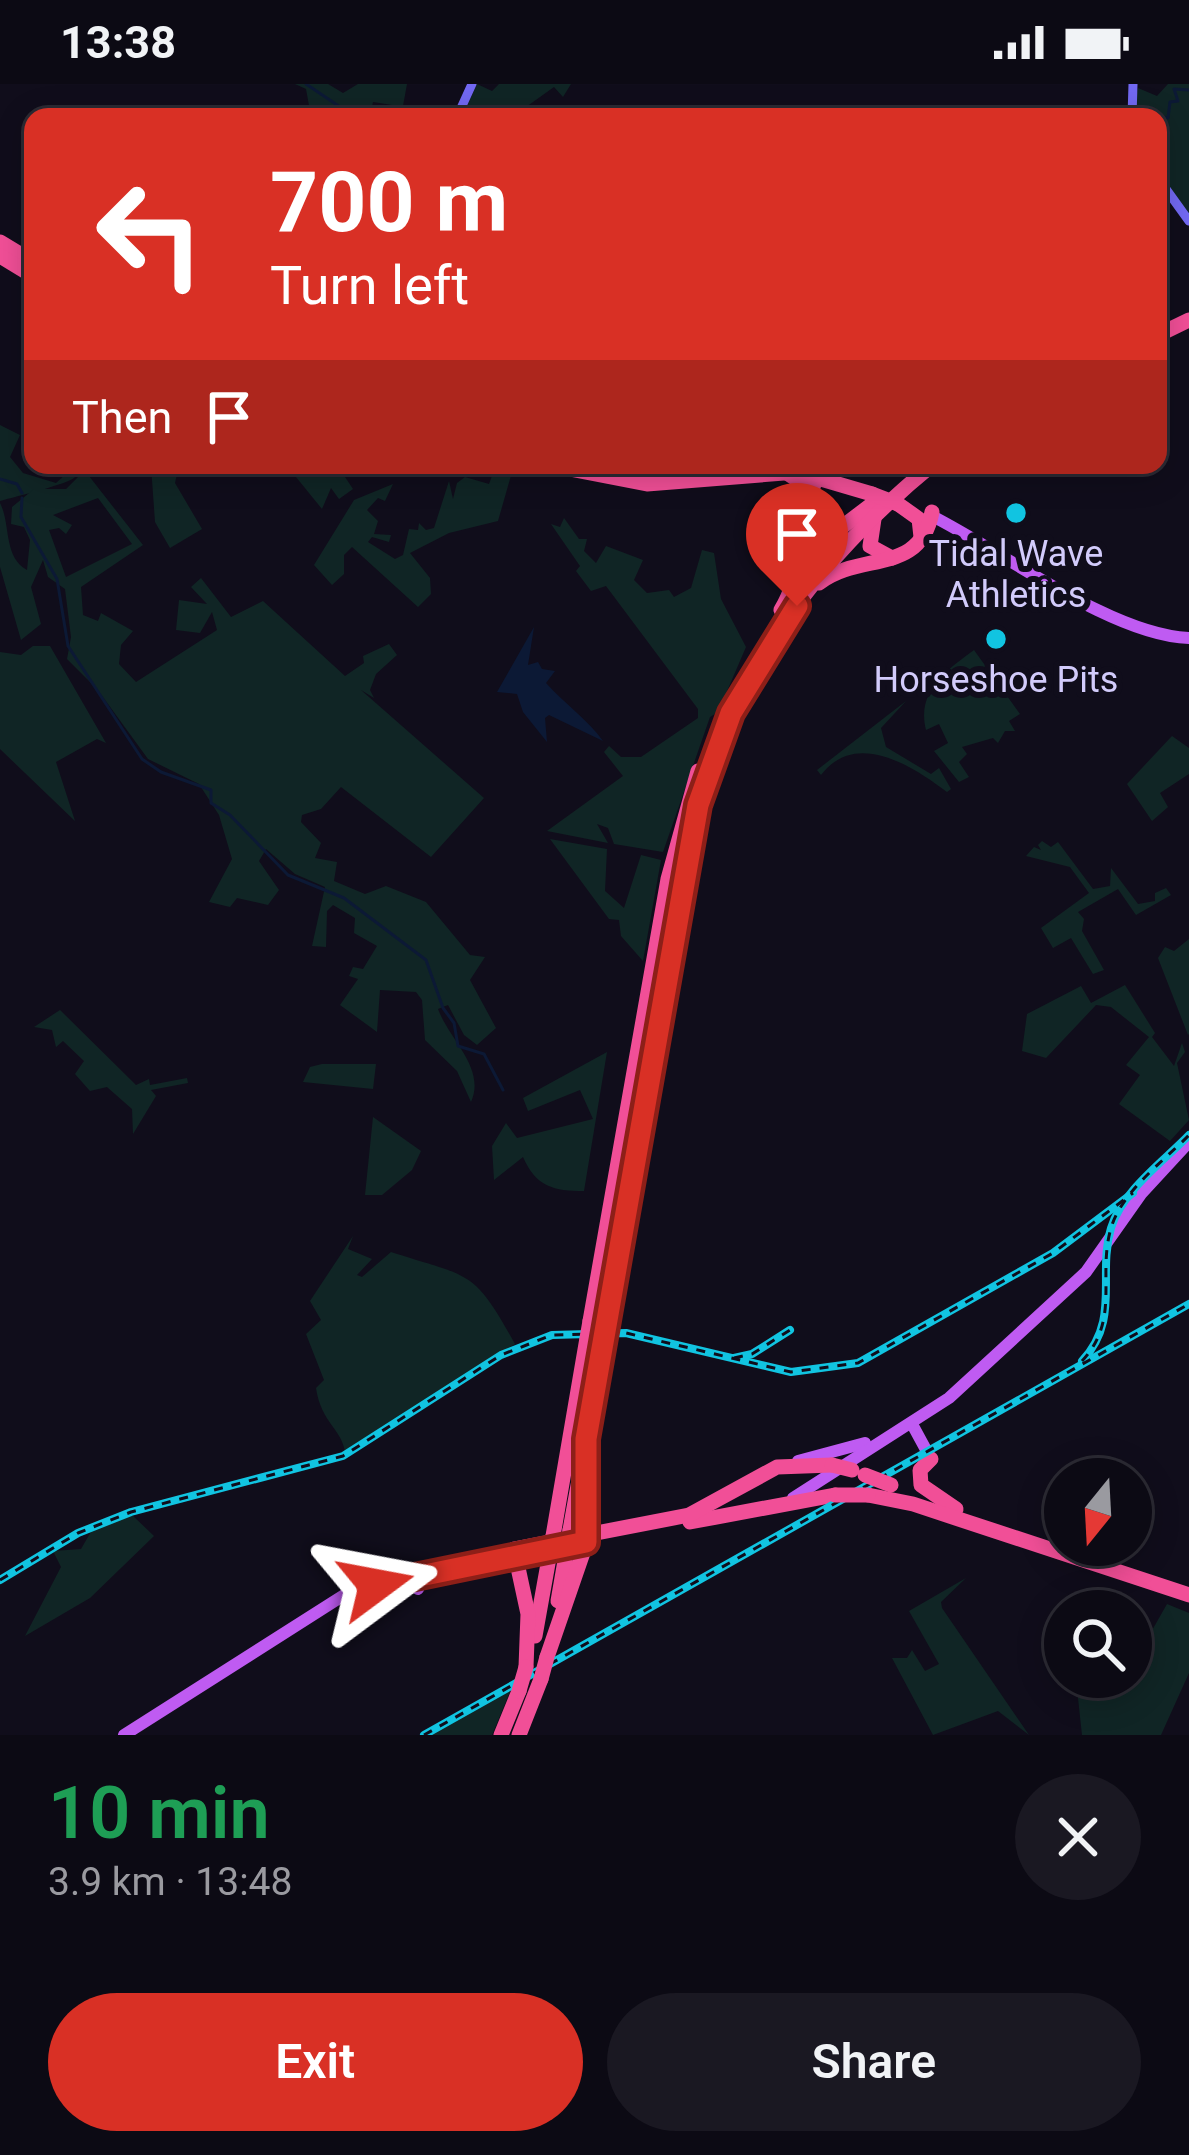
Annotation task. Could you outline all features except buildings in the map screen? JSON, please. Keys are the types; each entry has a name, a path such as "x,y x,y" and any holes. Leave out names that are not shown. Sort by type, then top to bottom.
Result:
{"highway":[{"path":"2,247 24,268"},
{"path":"595,474 647,484 746,474"},
{"path":"634,474 657,478 706,474"},
{"path":"501,1735 526,1667 578,1438 698,805 731,713 798,576 803,488 796,478 776,474"},
{"path":"799,474 875,495"},
{"path":"812,474 875,495"},
{"path":"816,475 805,504 813,521 831,529 904,474"},
{"path":"924,474 870,527 872,549 896,557 930,521"},
{"path":"805,504 828,486 899,500 930,521"},
{"path":"768,639 813,570 875,495"},
{"path":"899,500 919,519 930,521"},
{"path":"768,639 824,569 899,500"},
{"path":"768,639 828,577 858,564 907,556 930,521"},
{"path":"519,1735 547,1658 555,1543 578,1438"},
{"path":"931,1459 919,1477 930,1496 1009,1530"},
{"path":"607,1534 695,1512 771,1468 832,1465 1189,1592"},
{"path":"555,1543 835,1495 868,1495 913,1504 1189,1592"},
{"path":"526,1667 528,1614 555,1543"}],"main road":[{"path":"1167,190 1189,221"},
{"path":"930,521 956,527 1063,591 1165,634 1189,638"},
{"path":"767,1507 810,1490 947,1400 1086,1272 1137,1200 1184,1147"},
{"path":"912,1424 931,1459"},
{"path":"771,1468 890,1435"},
{"path":"124,1735 334,1602 393,1574 555,1543"},
{"path":"334,1602 421,1574 555,1543"},
{"path":"393,1574 394,1556"},
{"path":"418,1589 416,1578 421,1574"}],"green space":[{"path":"295,84 328,84 343,93 358,84 407,84 403,108 373,102 372,108 309,108 306,89"},
{"path":"477,84 492,91 499,84 571,84 563,97 554,87 525,108 466,108"},
{"path":"1168,84 1189,84 1189,221 1167,190 1167,108 1134,108 1138,88 1157,96"},
{"path":"0,425 20,435 10,457 24,474 56,483 66,474 75,474 52,487 0,501"},
{"path":"79,474 90,474 143,545 81,587 83,615 98,621 101,613 133,631 121,645 119,664 136,682 217,630 212,612 200,633 176,630 179,600 207,604 191,587 201,578 231,617 263,601 345,676 364,663 363,656 389,644 397,655 376,674 370,690 374,698 361,690 484,798 431,857 341,787 321,809 302,815 301,822 321,843 315,858 337,862 334,881 365,894 386,886 426,902 470,955 485,957 470,980 496,1028 477,1045 464,1035 448,1005 438,1009 470,1066 474,1078 471,1102 457,1071 425,1040 422,1000 416,992 380,990 377,1032 340,1005 358,979 349,976 353,967 363,969 377,946 354,933 355,918 333,905 327,911 326,947 312,946 325,887 295,874 266,849 259,861 279,890 268,905 237,898 230,907 209,902 232,859 219,815 199,784 148,759 97,689 67,659 71,637 65,589 48,577 43,560 31,587 41,624 21,640 0,567 0,503 14,557 27,570 30,540 24,527 11,524 12,507 34,489 66,489","holes":["98,498 132,544 66,577 49,530 59,528 66,534 72,525 53,515"]},
{"path":"152,474 177,474 175,483 202,529 170,548 155,522"},
{"path":"276,474 343,474 353,489 339,499 331,488 322,509 296,477"},
{"path":"493,474 511,474 498,521 449,533 410,553 430,578 431,594 418,607 352,547 344,555 344,574 332,585 314,565 354,500 393,484 385,501 378,498 367,510 378,521 374,534 391,535 389,542 372,537 368,542 395,559 403,555 409,529 418,530 419,523 426,530 434,528 449,481 453,499 457,483 465,477 489,484"},
{"path":"564,518 579,539 587,539 584,551 596,563 606,546 643,560 634,580 647,593 669,590 674,597 691,588 702,550 714,553 721,599 746,647 718,712 710,717 663,852 614,844 608,828 597,824 608,843 547,831 623,776 604,752 609,746 621,757 641,757 698,718 698,709 606,586 591,591 576,571 580,566 551,524 560,527"},
{"path":"33,646 50,646 106,743 97,739 56,762 75,821 0,749 0,652 21,655"},
{"path":"974,650 1020,714 1009,721 1015,731 1005,731 998,743 993,738 962,747 967,754 959,762 969,777 959,782 934,751 948,743 939,724 926,730 925,704 936,683"},
{"path":"906,701 881,728 886,747 931,774 939,768 951,789 947,792 900,762 866,753 835,762 821,775 817,770"},
{"path":"1172,736 1189,748 1189,774 1160,793 1168,807 1152,821 1127,784"},
{"path":"550,839 607,849 605,891 624,908 641,855 661,860 643,961 621,936 619,920 609,919"},
{"path":"1042,841 1051,847 1058,842 1093,889 1110,886 1111,868 1138,904 1155,901 1155,893 1166,888 1171,895 1136,915 1118,889 1078,912 1084,919 1082,931 1104,970 1093,974 1071,938 1053,948 1041,928 1089,893 1070,867 1026,856 1034,847 1041,850"},
{"path":"1189,939 1188,1035 1158,958 1165,947 1174,951"},
{"path":"1125,985 1155,1033 1152,1037 1174,1066 1182,1043 1185,1052 1177,1063 1189,1120 1170,1141 1119,1104 1140,1075 1126,1065 1149,1037 1111,1007 1096,1005 1046,1058 1022,1051 1027,1014 1081,986 1091,1003"},
{"path":"60,1010 136,1085 149,1079 150,1085 187,1078 188,1083 151,1090 156,1096 133,1134 132,1109 107,1087 90,1091 75,1074 84,1061 63,1041 56,1047 52,1030 34,1027"},
{"path":"607,1052 584,1191 547,1185 523,1157 494,1180 492,1146 506,1123 517,1138 593,1119 580,1090 528,1111 523,1098"},
{"path":"376,1064 373,1089 303,1082 310,1067"},
{"path":"373,1117 421,1151 412,1170 382,1195 365,1195"},
{"path":"353,1236 348,1249 372,1259 357,1275 362,1277 391,1252 454,1272 478,1288 515,1344 345,1453 319,1400 316,1388 324,1380 306,1334 321,1320 310,1301"},
{"path":"132,1515 154,1536 90,1598 25,1636 61,1567 53,1551 81,1549 92,1530"},
{"path":"966,1578 941,1602 942,1608 1029,1735 998,1711 933,1735 892,1658 907,1658 912,1650 925,1671 939,1664 909,1611"},
{"path":"1167,1604 1189,1613 1189,1673 1161,1735 1082,1735 1078,1698 1152,1698 1152,1630"},
{"path":"512,1687 492,1735 430,1735"}],"water":[{"path":"534,627 528,665 538,662 542,669 555,671 546,683 603,741 549,715 545,718 547,742 523,712 517,694 497,692"}],"waterway":[{"path":"306,84 342,108"},
{"path":"1167,118 1170,102 1178,101 1174,89 1189,90"},
{"path":"0,479 17,484 22,493"},
{"path":"22,498 21,517 57,579 68,646 142,759 161,772 211,790 211,803 230,815 288,875 344,898 426,960 443,1008 454,1023 458,1046 484,1054 503,1090"}],"railway":[{"path":"1082,1361 1094,1345 1105,1313 1107,1246 1116,1214 1134,1189 1189,1135"},
{"path":"0,1580 78,1533 131,1512 343,1456 501,1355 552,1335 626,1333 791,1372 858,1363 1053,1253 1133,1193"},
{"path":"424,1735 1189,1304"},
{"path":"734,1358 752,1354 790,1330"}],"place":[{"name":"Tidal Wave Athletics","path":"1016,513"},
{"name":"Horseshoe Pits","path":"996,639"}],"route":[{"path":"376,1585 586,1542 586,1439 695,820 731,713 797,606"}]}
